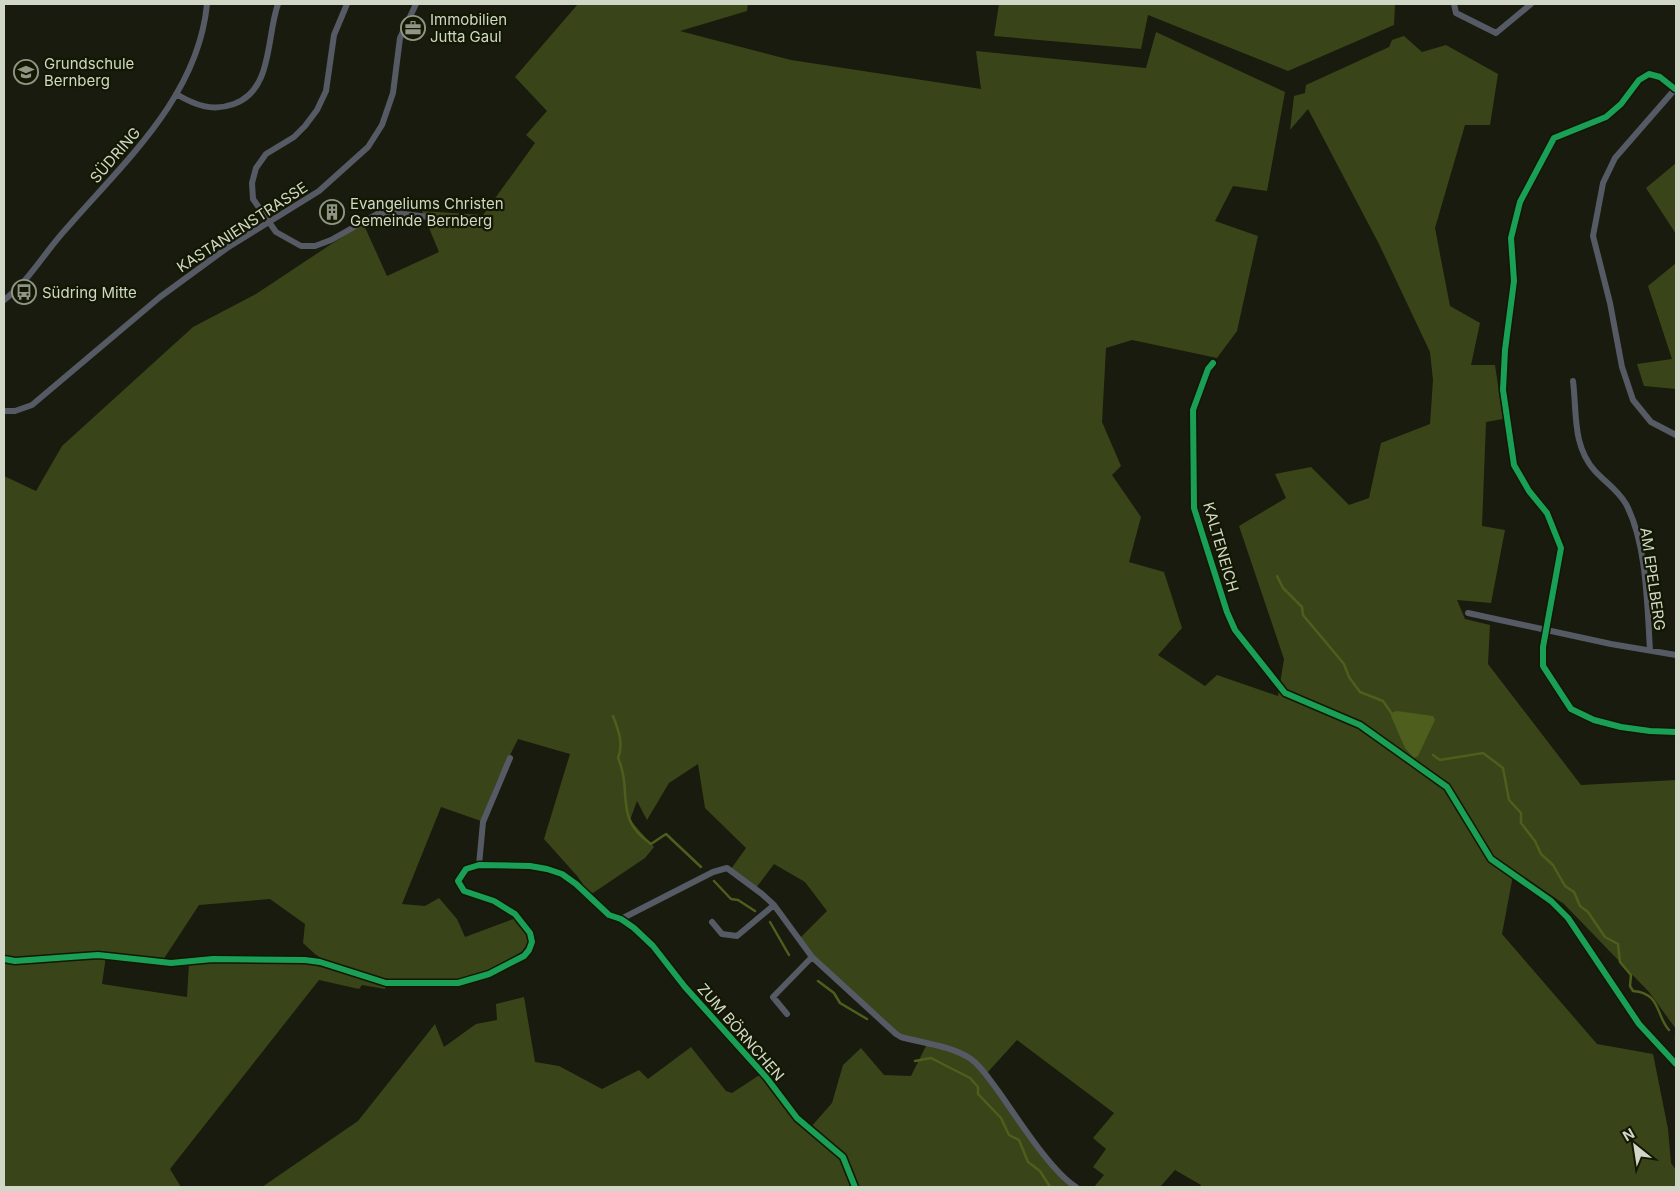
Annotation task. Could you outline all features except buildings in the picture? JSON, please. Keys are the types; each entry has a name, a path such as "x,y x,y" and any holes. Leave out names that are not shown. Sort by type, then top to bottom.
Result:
{"street":[{"name":"SÜDRING","path":"4,300 26,281 64,230 149,136 176,94 197,53 205,26 207,4"},
{"path":"176,94 204,107 222,108 243,100 256,88 263,74 267,60 271,22 278,4"},
{"path":"347,4 334,35 326,91 317,110 294,137 266,154 256,168 252,183 254,199 268,222 288,240 301,246 315,246 331,240 377,214 389,212 428,217"},
{"name":"KASTANIENSTRASSE","path":"4,411 15,411 32,405 160,297 227,248 319,191 368,147 382,125 393,93 400,38 416,4"},
{"path":"1454,4 1456,14 1496,33 1531,4"},
{"path":"1676,435 1651,422 1633,400 1622,367 1594,236 1603,183 1614,158 1676,89 1660,78 1649,74 1639,80 1621,104 1606,117 1554,138 1520,202 1512,238 1514,281 1505,350 1503,390 1514,465 1529,491 1547,513 1561,548 1543,666 1571,709 1594,720 1621,727 1650,732 1676,732"},
{"name":"KALTENEICH","path":"1213,363 1208,369 1193,410 1194,508 1226,612 1236,630 1285,693 1360,725 1447,787 1490,858 1551,901 1568,918 1639,1024 1676,1064"},
{"name":"AM EPELBERG","path":"1573,381 1577,408 1576,431 1583,453 1595,471 1613,485 1626,505 1636,529 1646,602 1650,650"},
{"path":"1468,612 1547,631 1676,655"},
{"path":"4,959 15,961 98,955 171,963 213,959 305,960 320,962 386,983 458,983 489,974 524,956 532,942 530,933 515,914 504,905 464,891 458,881 460,875 466,869 479,865 483,822 510,758"},
{"name":"ZUM BÖRNCHEN","path":"479,865 530,866 562,874 576,884 609,915 621,919 653,946 686,987 766,1077 797,1118 843,1157 855,1187"},
{"path":"621,919 713,872 727,868 774,905 812,957 901,1037 951,1050 971,1059 984,1073 1040,1149 1068,1182 1076,1187"},
{"path":"712,922 722,934 737,936 774,905"},
{"path":"787,1014 773,996 812,957"}],"shaded area":[{"path":"578,4 748,4 747,11 680,31 791,60 981,89 976,51 1146,68 1156,32 1285,92 1267,191 1233,186 1215,221 1258,236 1237,331 1217,358 1132,340 1106,348 1102,422 1121,466 1112,475 1141,517 1129,562 1164,572 1182,628 1158,655 1205,686 1217,675 1278,696 1284,659 1239,526 1286,498 1275,474 1311,467 1349,505 1369,498 1381,443 1430,424 1433,380 1430,352 1379,244 1308,109 1290,130 1294,96 1305,93 1306,85 1389,47 1392,40 1404,36 1422,52 1446,45 1498,74 1490,125 1465,125 1435,228 1450,306 1480,323 1471,365 1495,365 1503,419 1486,422 1482,526 1505,530 1491,603 1457,600 1465,619 1490,625 1488,664 1581,785 1676,780 1676,1029 1649,992 1564,904 1514,870 1502,934 1597,1044 1653,1054 1668,1129 1671,1163 1676,1170 1676,1187 1200,1187 1201,1185 1175,1170 1160,1187 1094,1187 1104,1175 1093,1167 1106,1149 1093,1138 1114,1113 1017,1040 987,1073 1041,1150 1054,1165 1080,1187 853,1187 845,1156 810,1128 832,1103 843,1065 861,1048 884,1075 911,1076 927,1044 901,1036 813,956 800,938 827,911 805,882 774,864 756,888 731,869 746,848 705,808 698,764 669,783 647,820 637,801 630,820 654,847 645,858 590,895 578,877 544,839 570,754 518,739 496,783 481,821 441,807 402,904 425,906 439,898 457,919 465,937 516,918 527,934 528,942 523,951 482,974 459,981 388,980 327,962 303,943 305,924 270,899 199,905 163,960 125,955 16,960 4,957 4,476 36,491 62,446 193,327 256,294 363,223 387,276 439,252 422,211 483,215 535,143 526,135 547,111 515,77"},
{"path":"999,4 1395,4 1394,25 1288,71 1148,15 1141,49 994,36"},
{"path":"1676,163 1676,234 1646,188"},
{"path":"1676,263 1676,389 1644,386 1637,364 1672,359 1648,286"},
{"path":"1397,711 1433,716 1435,720 1418,756 1414,758 1405,748 1391,716 1391,713"},
{"path":"106,956 102,984 187,997 189,963 213,960 303,962 387,985 385,989 362,985 359,989 319,980 170,1169 181,1187 4,1187 4,960"},
{"path":"524,997 535,1062 559,1066 602,1089 639,1070 648,1079 691,1047 726,1091 732,1093 761,1074 784,1105 842,1158 851,1187 262,1187 358,1121 435,1024 444,1047 476,1024 497,1020 496,1004"}],"waterway":[{"path":"1277,576 1283,588 1302,607 1303,615 1344,664 1349,677 1360,692 1383,701 1392,714"},
{"path":"613,716 620,737 620,753 618,758 622,770 628,814 632,824 639,834 651,844 666,834 701,867"},
{"path":"1433,755 1440,760 1483,753 1503,768 1509,800 1521,813 1521,823 1535,841 1541,854 1553,865 1565,886 1574,892 1580,906 1588,912 1605,937 1618,944 1620,962 1631,975 1630,986 1633,991 1649,996 1657,1006 1669,1030"},
{"path":"714,881 731,899 738,900 755,911"},
{"path":"770,922 789,955"},
{"path":"818,981 834,993 840,1003 867,1019"},
{"path":"915,1061 931,1058 970,1078 978,1087 978,1094 1001,1118 1009,1135 1019,1140 1028,1162 1040,1171 1050,1187"}],"cycle path":[{"path":"1675,89 1660,77 1649,74 1639,80 1621,104 1606,117 1554,138 1520,202 1511,238 1514,281 1505,350 1503,390 1514,465 1529,491 1547,513 1561,548 1543,647 1543,666 1571,709 1594,720 1621,727 1676,732"},
{"path":"1213,363 1208,369 1193,410 1194,508 1227,612 1235,630 1285,693 1360,725 1447,787 1491,859 1551,901 1568,918 1639,1024 1676,1064"},
{"path":"4,959 15,961 98,955 171,963 213,959 305,960 320,962 386,983 458,983 489,974 524,956 532,942 530,933 515,914 494,901 464,891 458,881 466,869 479,865 530,866 547,869 562,874 576,884 609,915 621,919 634,928 653,946 685,987 766,1077 797,1118 843,1157 855,1187"}],"place":[{"name":"Immobilien Jutta Gaul","path":"413,28"},
{"name":"Grundschule Bernberg","path":"26,72"},
{"name":"Evangeliums Christen Gemeinde Bernberg","path":"332,212"},
{"name":"Südring Mitte","path":"24,292"}]}
